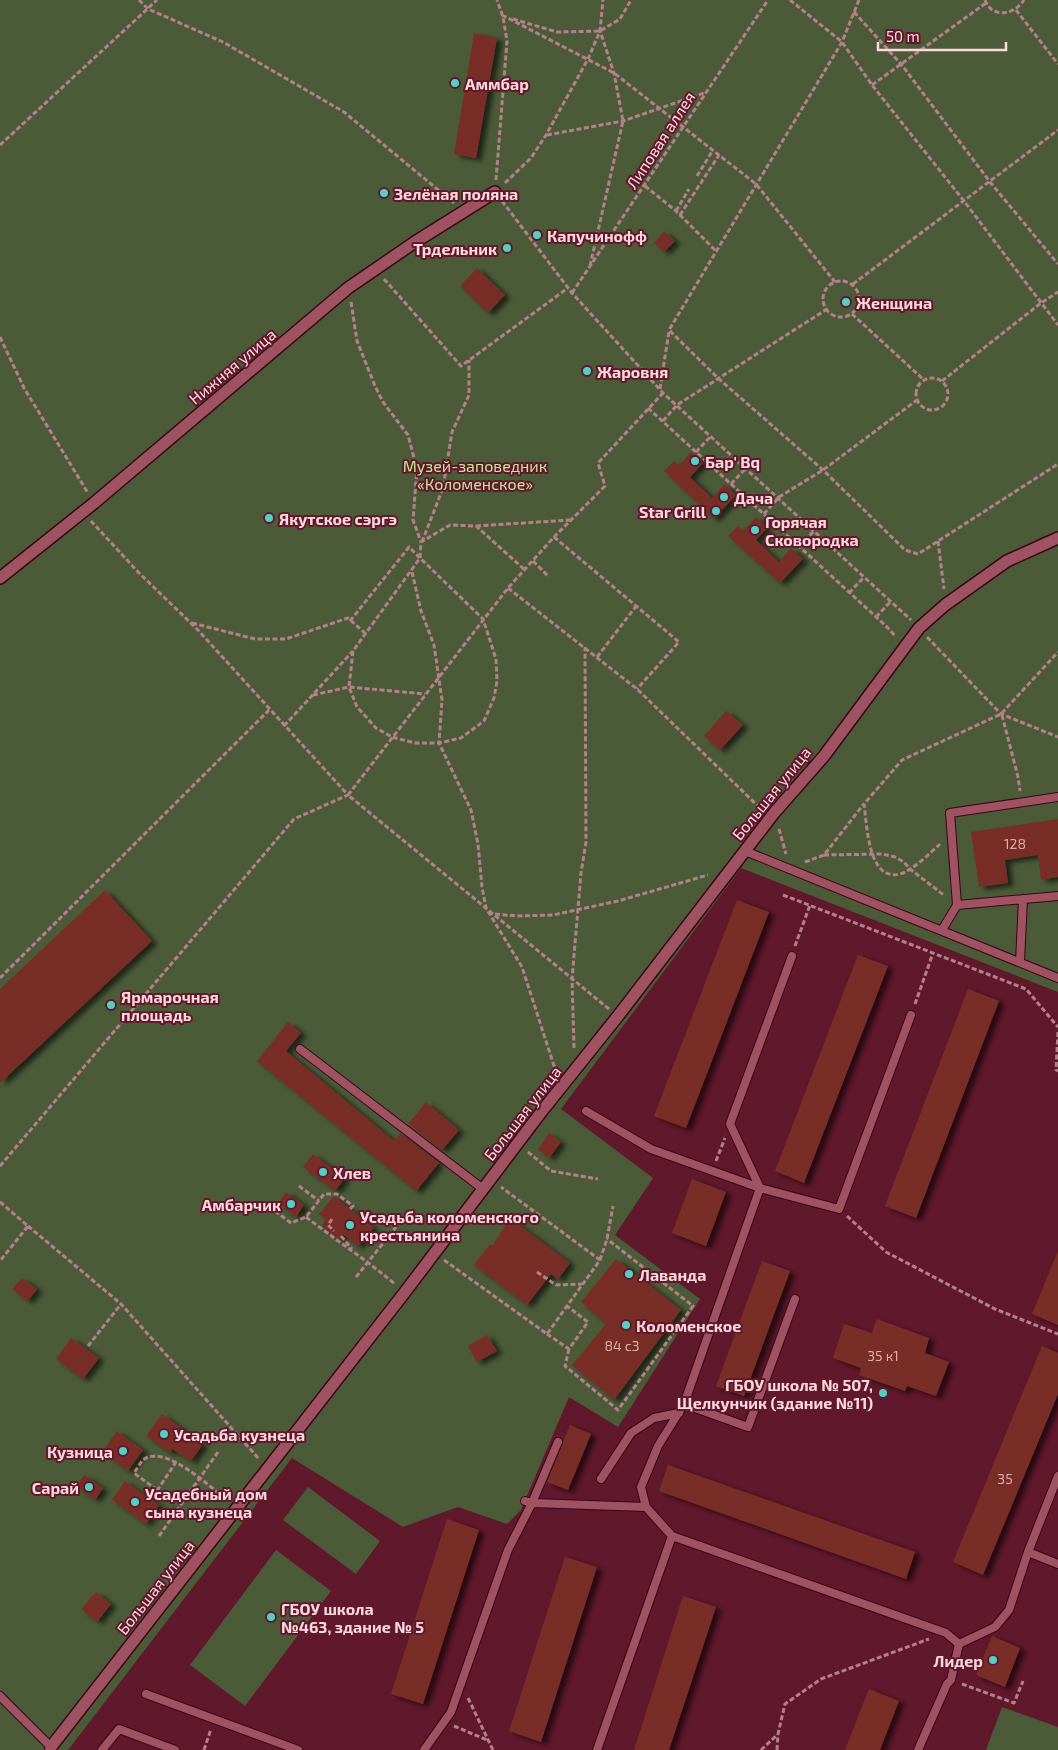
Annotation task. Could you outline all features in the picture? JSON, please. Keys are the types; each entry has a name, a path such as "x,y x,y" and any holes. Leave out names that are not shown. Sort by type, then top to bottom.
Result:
{"street":[{"name":"Нижняя улица","path":"0,578 94,503 348,288 495,192"},
{"name":"Большая улица","path":"50,1748 238,1508 772,815 824,756 919,628 945,605 1008,561 1058,538"}],"lane":[{"path":"942,930 957,905 950,813 1058,797"},
{"path":"745,851 1058,978"},
{"path":"957,905 1058,896"},
{"path":"1020,962 1023,899"},
{"path":"792,956 730,1124 760,1188 684,1404 658,1446 641,1487 646,1507 672,1536 946,1633 959,1644"},
{"path":"586,1111 651,1149 760,1188 839,1209 911,1015"},
{"path":"300,1049 486,1185"},
{"path":"684,1404 748,1427 795,1299"},
{"path":"601,1479 631,1434 654,1418 679,1413"},
{"path":"424,1750 451,1712 508,1550 558,1442"},
{"path":"959,1644 995,1627 1009,1610 1028,1552 1058,1476"},
{"path":"529,1502 646,1507"},
{"path":"597,1750 672,1536"},
{"path":"1028,1552 1058,1564"},
{"path":"918,1750 947,1684 951,1680 959,1644"},
{"path":"146,1694 298,1750"},
{"path":"0,1696 50,1748"},
{"path":"102,1750 119,1729 175,1750"}],"path":[{"path":"139,0 148,9 222,42 344,112 464,212"},
{"path":"0,145 157,0"},
{"path":"496,0 503,16 507,41 495,192 568,288 676,405 891,601 1002,714 1058,737"},
{"path":"495,192 531,158 546,135 588,59 600,30 603,0"},
{"path":"503,16 557,32 600,30 620,19 631,0"},
{"name":"Липовая аллея","path":"572,293 590,269 768,0"},
{"path":"790,0 842,42 872,85 964,201 1058,325"},
{"path":"0,1166 294,819 348,795 508,588 570,520 605,486 598,463 662,391 669,330 842,42 859,0"},
{"path":"872,85 985,2 994,11 1005,13 1016,10 1024,0"},
{"path":"1016,10 1058,64"},
{"path":"854,12 901,64 990,182 1058,264"},
{"path":"503,16 614,73 756,184 835,282"},
{"path":"590,269 623,121 614,73 600,30"},
{"path":"546,135 623,121 707,92"},
{"path":"852,284 1058,130"},
{"path":"697,176 712,150"},
{"path":"680,215 719,155"},
{"path":"645,186 676,211 716,251"},
{"path":"676,211 689,189"},
{"path":"376,270 461,366 568,288"},
{"path":"847,281 852,284 858,292 859,302 852,314 836,316 826,309 824,294 830,284 847,281"},
{"path":"348,288 358,341 374,386 383,402 408,435 417,468 413,520 422,542"},
{"path":"942,381 1041,302 1058,292"},
{"path":"662,421 676,405 826,309"},
{"path":"852,314 924,380"},
{"path":"669,330 719,379 823,470 905,550 918,554 1058,464"},
{"path":"0,337 24,388 94,503"},
{"path":"284,726 354,651 420,558 422,542 443,488 452,432 468,395 469,360"},
{"path":"934,378 942,381 946,385 947,401 934,410 924,408 917,400 918,386 924,380 934,378"},
{"path":"764,514 778,498 823,470 917,400"},
{"path":"648,408 886,626"},
{"path":"696,452 711,436"},
{"path":"731,484 746,468"},
{"path":"422,542 450,525 476,526 570,520"},
{"path":"476,526 525,570"},
{"path":"798,546 814,531"},
{"path":"103,534 139,573 191,623 348,795 618,1016"},
{"path":"554,537 679,642 637,689"},
{"path":"938,541 945,605"},
{"path":"350,620 409,547 483,619 496,660 497,681 494,698 484,721 461,738 439,743 415,744 392,737 376,728 357,707 349,687 354,651"},
{"path":"533,561 549,577"},
{"path":"411,571 421,611 434,645 442,700 439,743 471,810 478,844 486,908 522,967 561,1088"},
{"path":"850,592 864,577"},
{"path":"508,588 637,689 772,815 790,868 824,855 883,854 904,862 910,869 957,905"},
{"path":"876,617 891,601"},
{"path":"597,657 637,606"},
{"path":"191,623 255,639 286,639 348,618 366,634"},
{"path":"575,1071 572,979 581,872 586,842 585,647"},
{"path":"824,855 902,760 1002,714 1058,652"},
{"path":"313,695 349,687 425,694"},
{"path":"0,978 269,710"},
{"path":"1002,714 1018,777 1022,802"},
{"path":"864,804 872,855 878,868 888,874 900,874 910,869 953,834"},
{"path":"493,914 517,916 553,915 618,900 708,874"},
{"path":"783,894 1026,989 1058,1027"},
{"path":"792,956 810,905"},
{"path":"911,1015 933,953"},
{"path":"1058,1032 1056,1070 1058,1071"},
{"path":"713,1171 730,1124"},
{"path":"518,1143 551,1171 598,1179"},
{"path":"486,1185 509,1192 600,1260"},
{"path":"299,1186 319,1201"},
{"path":"275,1211 291,1223 306,1218 324,1194 337,1194 353,1206 350,1209"},
{"path":"0,1202 121,1304 267,1469"},
{"path":"547,1334 600,1260 607,1238 613,1206"},
{"path":"839,1209 886,1252 995,1309 1058,1334"},
{"path":"306,1218 344,1247 354,1251"},
{"path":"332,1219 328,1225 334,1231"},
{"path":"0,1261 28,1226"},
{"path":"356,1277 396,1227"},
{"path":"341,1236 354,1251 405,1292"},
{"path":"567,1306 588,1322 569,1349 565,1366 618,1410 693,1306 607,1238"},
{"path":"435,1252 450,1265 569,1349"},
{"path":"537,1272 556,1285 583,1284"},
{"path":"88,1346 121,1304"},
{"path":"159,1536 218,1452"},
{"path":"157,1490 134,1473 144,1460 154,1456 172,1459 238,1508"},
{"path":"152,1497 176,1462"},
{"path":"777,1750 778,1734 785,1704 822,1679 946,1633"},
{"path":"951,1680 1014,1703 1023,1681"},
{"path":"461,1684 492,1750"},
{"path":"204,1750 214,1719"},
{"path":"444,1722 488,1740"},
{"path":"761,1750 778,1734"}],"green space":[{"name":"Музей-заповедник «Коломенское»","path":"0,0 1058,0 1058,992 741,868 561,1109 653,1178 615,1235 700,1299 618,1427 569,1397 521,1510 507,1524 458,1507 403,1527 292,1458 68,1750 0,1750"},
{"path":"308,1487 380,1541 356,1574 283,1520"},
{"path":"276,1550 331,1591 245,1706 190,1665"},
{"path":"1002,1707 1058,1727 1058,1750 986,1750"}],"building":[{"path":"474,33 497,38 476,158 454,154"},
{"path":"664,231 675,241 664,252 654,243"},
{"path":"477,268 505,295 488,313 460,286"},
{"path":"691,452 703,463 690,477 712,498 725,484 736,495 714,519 664,471 674,461 679,466"},
{"path":"756,517 767,528 756,540 779,562 791,548 803,559 780,583 728,536 738,526 743,531"},
{"path":"726,711 743,725 720,750 704,736"},
{"path":"1058,819 1058,877 1041,880 1038,855 1005,860 1008,883 979,887 971,832"},
{"path":"105,890 152,941 0,1083 0,989"},
{"path":"737,900 769,912 686,1128 654,1116"},
{"path":"858,955 888,966 804,1183 775,1171"},
{"path":"968,989 999,1001 916,1218 885,1206"},
{"path":"288,1022 301,1033 286,1051 394,1141 400,1133 439,1163 416,1191 257,1061"},
{"path":"426,1102 459,1130 442,1150 408,1124"},
{"path":"549,1133 561,1142 549,1158 538,1149"},
{"name":"Хлев","path":"313,1154 345,1178 335,1191 303,1167"},
{"path":"692,1179 726,1192 706,1246 672,1233"},
{"name":"Амбарчик","path":"286,1192 304,1205 296,1217 278,1203"},
{"name":"Усадьба коломенского крестьянина","path":"334,1196 374,1228 358,1246 343,1234 338,1239 322,1226 326,1220 319,1214"},
{"path":"510,1218 570,1263 558,1279 551,1274 527,1305 474,1265 490,1244 492,1246"},
{"path":"1058,1251 1058,1325 1032,1314"},
{"path":"616,1259 681,1310 614,1400 572,1365 606,1324 581,1302"},
{"path":"762,1261 790,1271 744,1396 716,1386"},
{"path":"22,1278 37,1289 28,1301 12,1289"},
{"path":"877,1319 929,1338 925,1353 949,1362 936,1396 907,1386 905,1391 859,1375 861,1368 833,1358 844,1324 872,1333"},
{"path":"487,1335 497,1351 477,1362 468,1346"},
{"path":"71,1338 99,1358 83,1379 56,1359"},
{"path":"1042,1346 1058,1353 1058,1394 983,1575 953,1562"},
{"path":"162,1414 203,1444 191,1461 172,1449 170,1453 146,1436"},
{"path":"570,1425 591,1434 568,1490 547,1482"},
{"name":"Кузница","path":"117,1431 143,1450 128,1471 102,1452"},
{"path":"668,1465 915,1552 906,1579 659,1491"},
{"name":"Сарай","path":"84,1475 103,1488 95,1500 76,1486"},
{"name":"Усадебный дом сына кузнеца","path":"125,1481 159,1505 146,1524 112,1500"},
{"path":"447,1519 479,1530 423,1704 391,1694"},
{"path":"565,1557 597,1567 541,1742 509,1731"},
{"path":"96,1592 111,1604 97,1622 81,1609"},
{"path":"683,1596 716,1607 669,1750 634,1750"},
{"path":"992,1636 1020,1648 1005,1687 976,1675"},
{"path":"869,1689 899,1701 880,1750 845,1750"}],"place":[{"name":"Аммбар","path":"455,83"},
{"name":"Зелёная поляна","path":"384,193"},
{"name":"Капучинофф","path":"537,235"},
{"name":"Трдельник","path":"507,248"},
{"name":"Женщина","path":"846,302"},
{"name":"Жаровня","path":"587,371"},
{"name":"Бар' Bq","path":"695,461"},
{"name":"Дача","path":"724,497"},
{"name":"Star Grill","path":"716,511"},
{"name":"Якутское сэргэ","path":"269,518"},
{"name":"Горячая Сковородка","path":"755,530"},
{"name":"Ярмарочная площадь","path":"111,1005"},
{"name":"Хлев","path":"323,1172"},
{"name":"Амбарчик","path":"291,1204"},
{"name":"Усадьба коломенского крестьянина","path":"350,1225"},
{"name":"Лаванда","path":"629,1274"},
{"name":"Коломенское","path":"626,1325"},
{"name":"ГБОУ школа № 507, Щелкунчик (здание №11)","path":"883,1393"},
{"name":"Усадьба кузнеца","path":"164,1434"},
{"name":"Кузница","path":"123,1451"},
{"name":"Сарай","path":"89,1487"},
{"name":"Усадебный дом сына кузнеца","path":"135,1502"},
{"name":"ГБОУ школа №463, здание № 5","path":"271,1617"},
{"name":"Лидер","path":"993,1660"}]}
